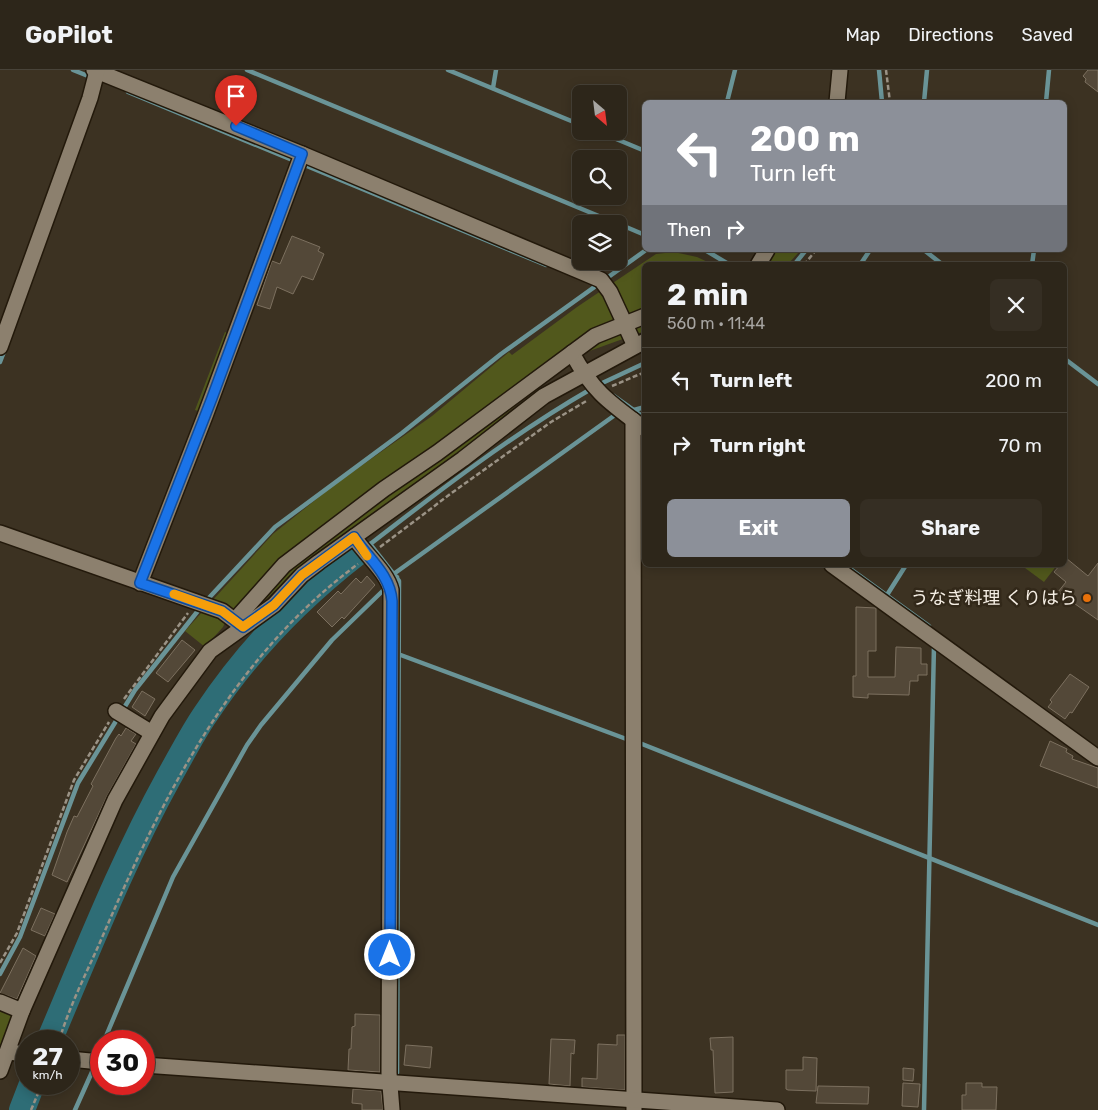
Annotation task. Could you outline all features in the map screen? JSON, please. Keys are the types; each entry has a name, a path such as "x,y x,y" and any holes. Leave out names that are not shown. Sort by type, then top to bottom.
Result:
{"street":[{"path":"838,100 840,70"},
{"path":"0,347 95,75 604,283 624,323 640,344 596,386 544,396 463,459 365,548 302,575 274,605 239,624"},
{"path":"142,578 301,159"},
{"path":"0,1071 22,1011 115,800 152,733 184,683 210,650 239,624 291,560 377,494 438,453 595,336 642,317"},
{"path":"572,353 596,386 639,425 632,741 634,1105"},
{"path":"0,533 142,578 201,604 222,611 239,624"},
{"path":"365,548 389,583 390,1084 392,1110"},
{"path":"835,567 1098,758"},
{"path":"119,713 152,733"},
{"path":"0,1002 22,1011"},
{"path":"8,1052 15,1053"},
{"path":"155,1067 390,1084 634,1105 777,1110"}],"path":[{"path":"886,70 890,100"},
{"path":"806,262 814,252"},
{"path":"64,1030 132,868 208,726 292,622 336,580 365,548 416,518 552,422 596,386 642,373"},
{"path":"0,963 17,933 74,780 119,713 201,604"},
{"path":"31,1110 37,1095"}],"green space":[{"path":"674,252 697,257 708,262 644,262 656,254"},
{"path":"775,252 799,252 790,262 769,262"},
{"path":"642,263 642,332 584,353 556,372 471,443 313,555 249,615 233,614 211,602 273,534 334,485 432,416 509,352 512,355 577,307"},
{"path":"225,332 233,335 204,413 195,410"},
{"path":"1024,567 1055,567 1044,582"},
{"path":"204,610 226,620 223,627 205,647 185,631"},
{"path":"0,1008 12,1016 0,1049"}],"building":[{"path":"1088,70 1098,70 1098,92 1085,82 1086,79 1083,76"},
{"path":"292,236 320,247 318,251 324,254 313,280 302,276 293,294 277,287 270,309 257,305 272,261 280,264"},
{"path":"1067,559 1088,576 1098,563 1098,620 1058,592 1066,582 1054,572 1058,567 1067,567"},
{"path":"367,576 375,585 344,619 342,617 332,627 317,612 338,591 341,594 356,578 361,583"},
{"path":"856,607 876,608 876,651 868,651 868,677 895,677 896,647 921,648 921,664 927,664 927,675 918,675 918,681 910,681 909,695 868,694 868,698 853,697 853,676 856,676"},
{"path":"182,640 195,650 168,682 156,673"},
{"path":"1070,674 1089,687 1072,713 1070,712 1065,719 1048,707 1052,702 1050,700"},
{"path":"142,691 155,699 145,716 132,707"},
{"path":"126,728 136,734 131,741 136,744 107,796 67,882 52,875 67,832 74,816 77,817 93,786 91,784 116,738 119,734 121,736"},
{"path":"1050,741 1067,749 1066,752 1073,756 1072,759 1098,768 1098,788 1040,766"},
{"path":"41,908 55,914 45,936 31,930"},
{"path":"23,948 36,956 17,999 0,993"},
{"path":"355,1014 380,1015 380,1072 348,1070 349,1049 351,1049 352,1027 355,1026"},
{"path":"617,1035 625,1035 625,1090 582,1087 582,1078 597,1079 598,1044 617,1045"},
{"path":"733,1037 733,1092 715,1093 713,1050 711,1050 710,1038"},
{"path":"551,1039 575,1040 574,1054 571,1053 570,1086 549,1084"},
{"path":"406,1045 432,1047 430,1068 404,1065"},
{"path":"803,1057 817,1058 816,1091 786,1089 786,1070 803,1070"},
{"path":"903,1068 914,1069 913,1081 903,1080"},
{"path":"903,1083 920,1084 918,1107 902,1106"},
{"path":"966,1083 982,1083 982,1087 997,1087 996,1110 962,1110 962,1095 966,1095"},
{"path":"818,1086 869,1087 868,1104 816,1103"},
{"path":"353,1089 381,1091 383,1110 362,1110 362,1104 352,1103"}],"waterway":[{"path":"73,70 93,78"},
{"path":"247,70 596,215"},
{"path":"448,70 572,121"},
{"path":"493,88 496,70"},
{"path":"728,100 735,70"},
{"path":"879,70 882,100"},
{"path":"924,100 927,70"},
{"path":"1046,100 1049,70"},
{"path":"128,92 546,265"},
{"path":"619,140 642,150"},
{"path":"627,227 642,234"},
{"path":"206,601 275,527 402,433 501,354 643,252"},
{"path":"708,252 725,262"},
{"path":"796,262 804,252"},
{"path":"862,262 869,252"},
{"path":"927,252 939,262"},
{"path":"1032,262 1034,252"},
{"path":"0,362 5,349"},
{"path":"1067,361 1098,384"},
{"path":"598,385 642,364"},
{"path":"369,545 505,444 591,389"},
{"path":"614,396 642,416"},
{"path":"634,410 642,408"},
{"path":"395,573 615,415"},
{"path":"370,544 399,581 397,1073"},
{"path":"54,1030 136,842 200,722 256,648 294,608 335,570 357,553"},
{"path":"848,567 929,626"},
{"path":"887,595 905,567"},
{"path":"109,1030 173,877 247,745 261,725 332,640 397,577"},
{"path":"0,974 20,937 78,783 135,690 201,607"},
{"path":"924,1110 934,645"},
{"path":"398,654 629,740"},
{"path":"637,742 1098,925"},
{"path":"75,1110 90,1076"},
{"path":"22,1110 28,1095"}],"slow traffic":[{"path":"174,594 222,611 243,627 274,605 302,575 354,537 367,556"}],"place":[{"name":"うなぎ料理 くりはら","path":"1087,598"}],"route":[{"path":"236,126 302,154 212,398 140,583 222,611 243,627 274,605 302,575 354,537 366,555 387,578 392,601 390,955"}]}
